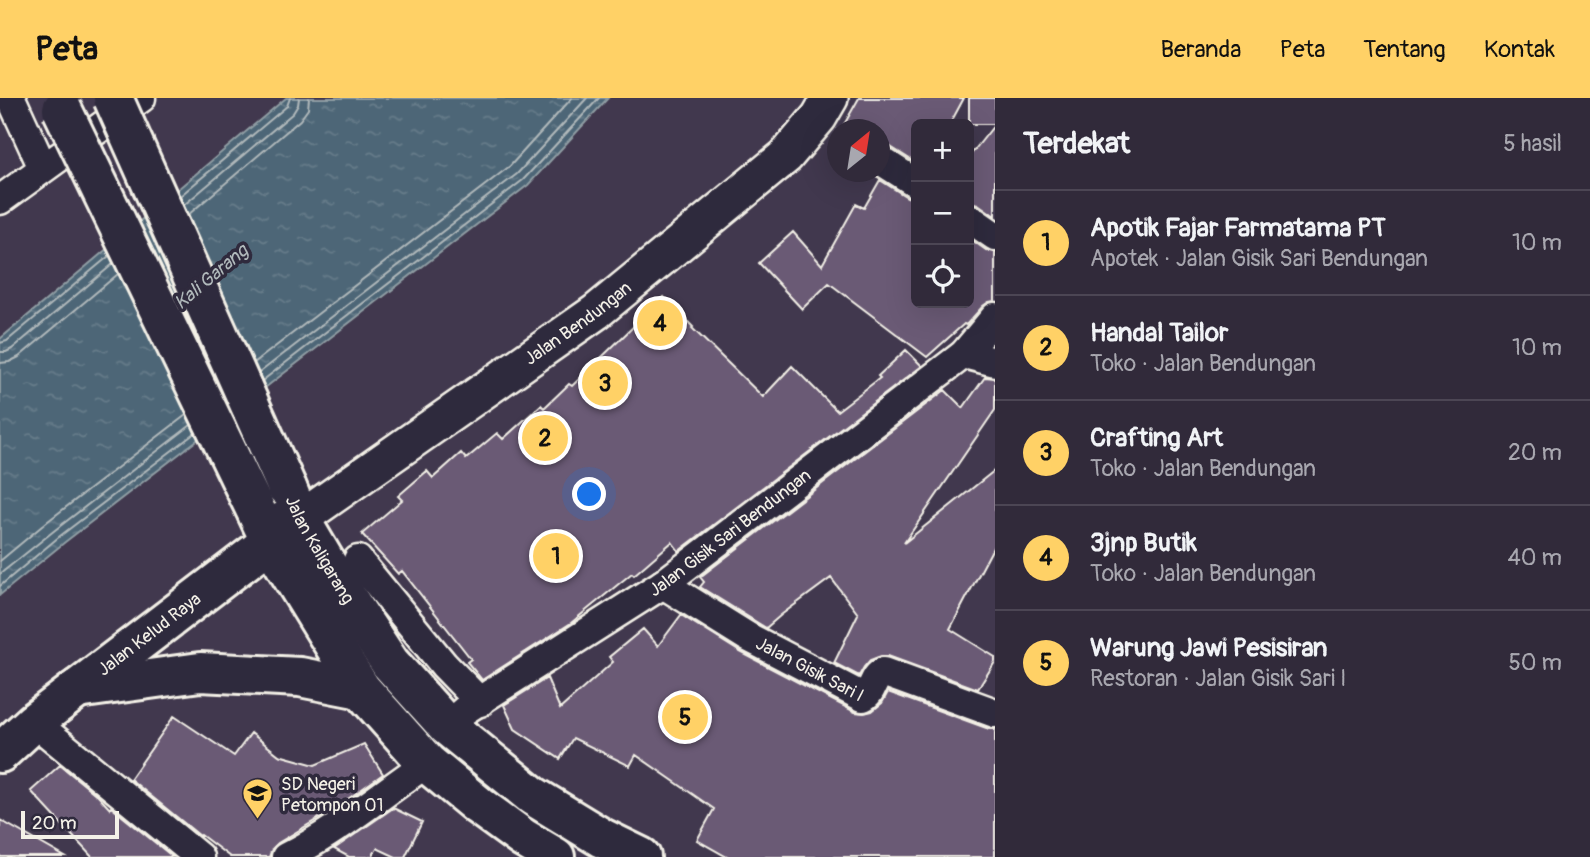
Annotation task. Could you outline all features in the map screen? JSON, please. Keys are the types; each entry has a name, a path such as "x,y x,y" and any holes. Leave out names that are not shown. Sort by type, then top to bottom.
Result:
{"main road":[{"name":"Jalan Kaligarang","path":"113,98 279,515 342,590 390,663 447,726 533,796 602,838 641,857"},
{"name":"Jalan Kaligarang","path":"59,103 279,515 361,689 427,763 489,814 555,857"},
{"name":"Jalan Kelud Raya","path":"0,754 34,722 77,689 279,515"},
{"path":"77,689 200,672 300,677 361,689"}],"street":[{"path":"11,98 43,168"},
{"path":"0,200 141,98"},
{"name":"Jalan Bendungan","path":"279,515 596,312 786,156 829,115"},
{"path":"890,166 914,182"},
{"path":"974,221 995,236"},
{"name":"Jalan Gisik Sari Bendungan","path":"447,726 466,710 663,584 964,354 995,317"},
{"path":"964,354 995,362"},
{"path":"358,560 444,665 480,702"},
{"name":"Jalan Gisik Sari I","path":"663,584 748,637 863,697 869,694 878,674 883,672 995,713"},
{"path":"34,722 199,857"},
{"path":"286,857 336,828 427,763"}],"water":[{"name":"Kali Garang","path":"286,98 608,98 528,185 0,595 0,339"}],"building":[{"path":"859,98 964,98 953,119 911,119 911,160 890,147 890,119 847,119"},
{"path":"969,98 995,98 995,124 974,124 974,119 969,119"},
{"path":"995,124 995,216 974,203 974,151"},
{"path":"879,182 911,198 911,308 974,308 974,242 986,250 995,252 995,301 983,306 966,325 927,357 829,283 802,309 759,263 793,232 822,265 856,204 864,208"},
{"path":"664,297 763,397 792,366 837,411 880,378 878,376 906,350 922,366 679,551 672,542 571,623 482,680 467,662 471,659 402,571 398,574 362,534 402,500 398,496 427,471 433,478 461,453 466,459 497,433 503,439 541,405 544,408 569,384 572,386"},
{"path":"985,377 995,378 995,410 904,543 995,470 995,544 950,629 995,657 995,662 978,689 888,656 870,660 859,676 834,663 858,614 831,578 766,628 700,587 704,582 700,577 945,390 963,408"},
{"path":"681,615 740,652 855,712 872,711 882,703 888,692 995,729 995,857 727,857 697,840 714,809 636,755 630,766 573,738 560,759 515,729 504,705 547,678 560,709 613,662 609,657 643,629 658,646"},
{"name":"SD Negeri Petompon 01","path":"174,716 234,756 251,733 279,755 315,765 364,744 383,774 331,811 278,843 269,857 230,857 130,779"},
{"path":"60,765 110,809 111,807 173,857 92,857 31,791"},
{"path":"393,808 422,822 405,857 396,857 377,848 372,857 349,857 334,849"},
{"path":"0,820 65,857 0,857"}],"place":[{"name":"3jnp Butik","path":"660,323"},
{"name":"Crafting Art","path":"605,383"},
{"name":"Handal Tailor","path":"545,438"},
{"name":"Apotik Fajar Farmatama PT","path":"556,556"},
{"name":"Warung Jawi Pesisiran","path":"685,717"},
{"name":"SD Negeri Petompon 01","path":"258,821"}]}
